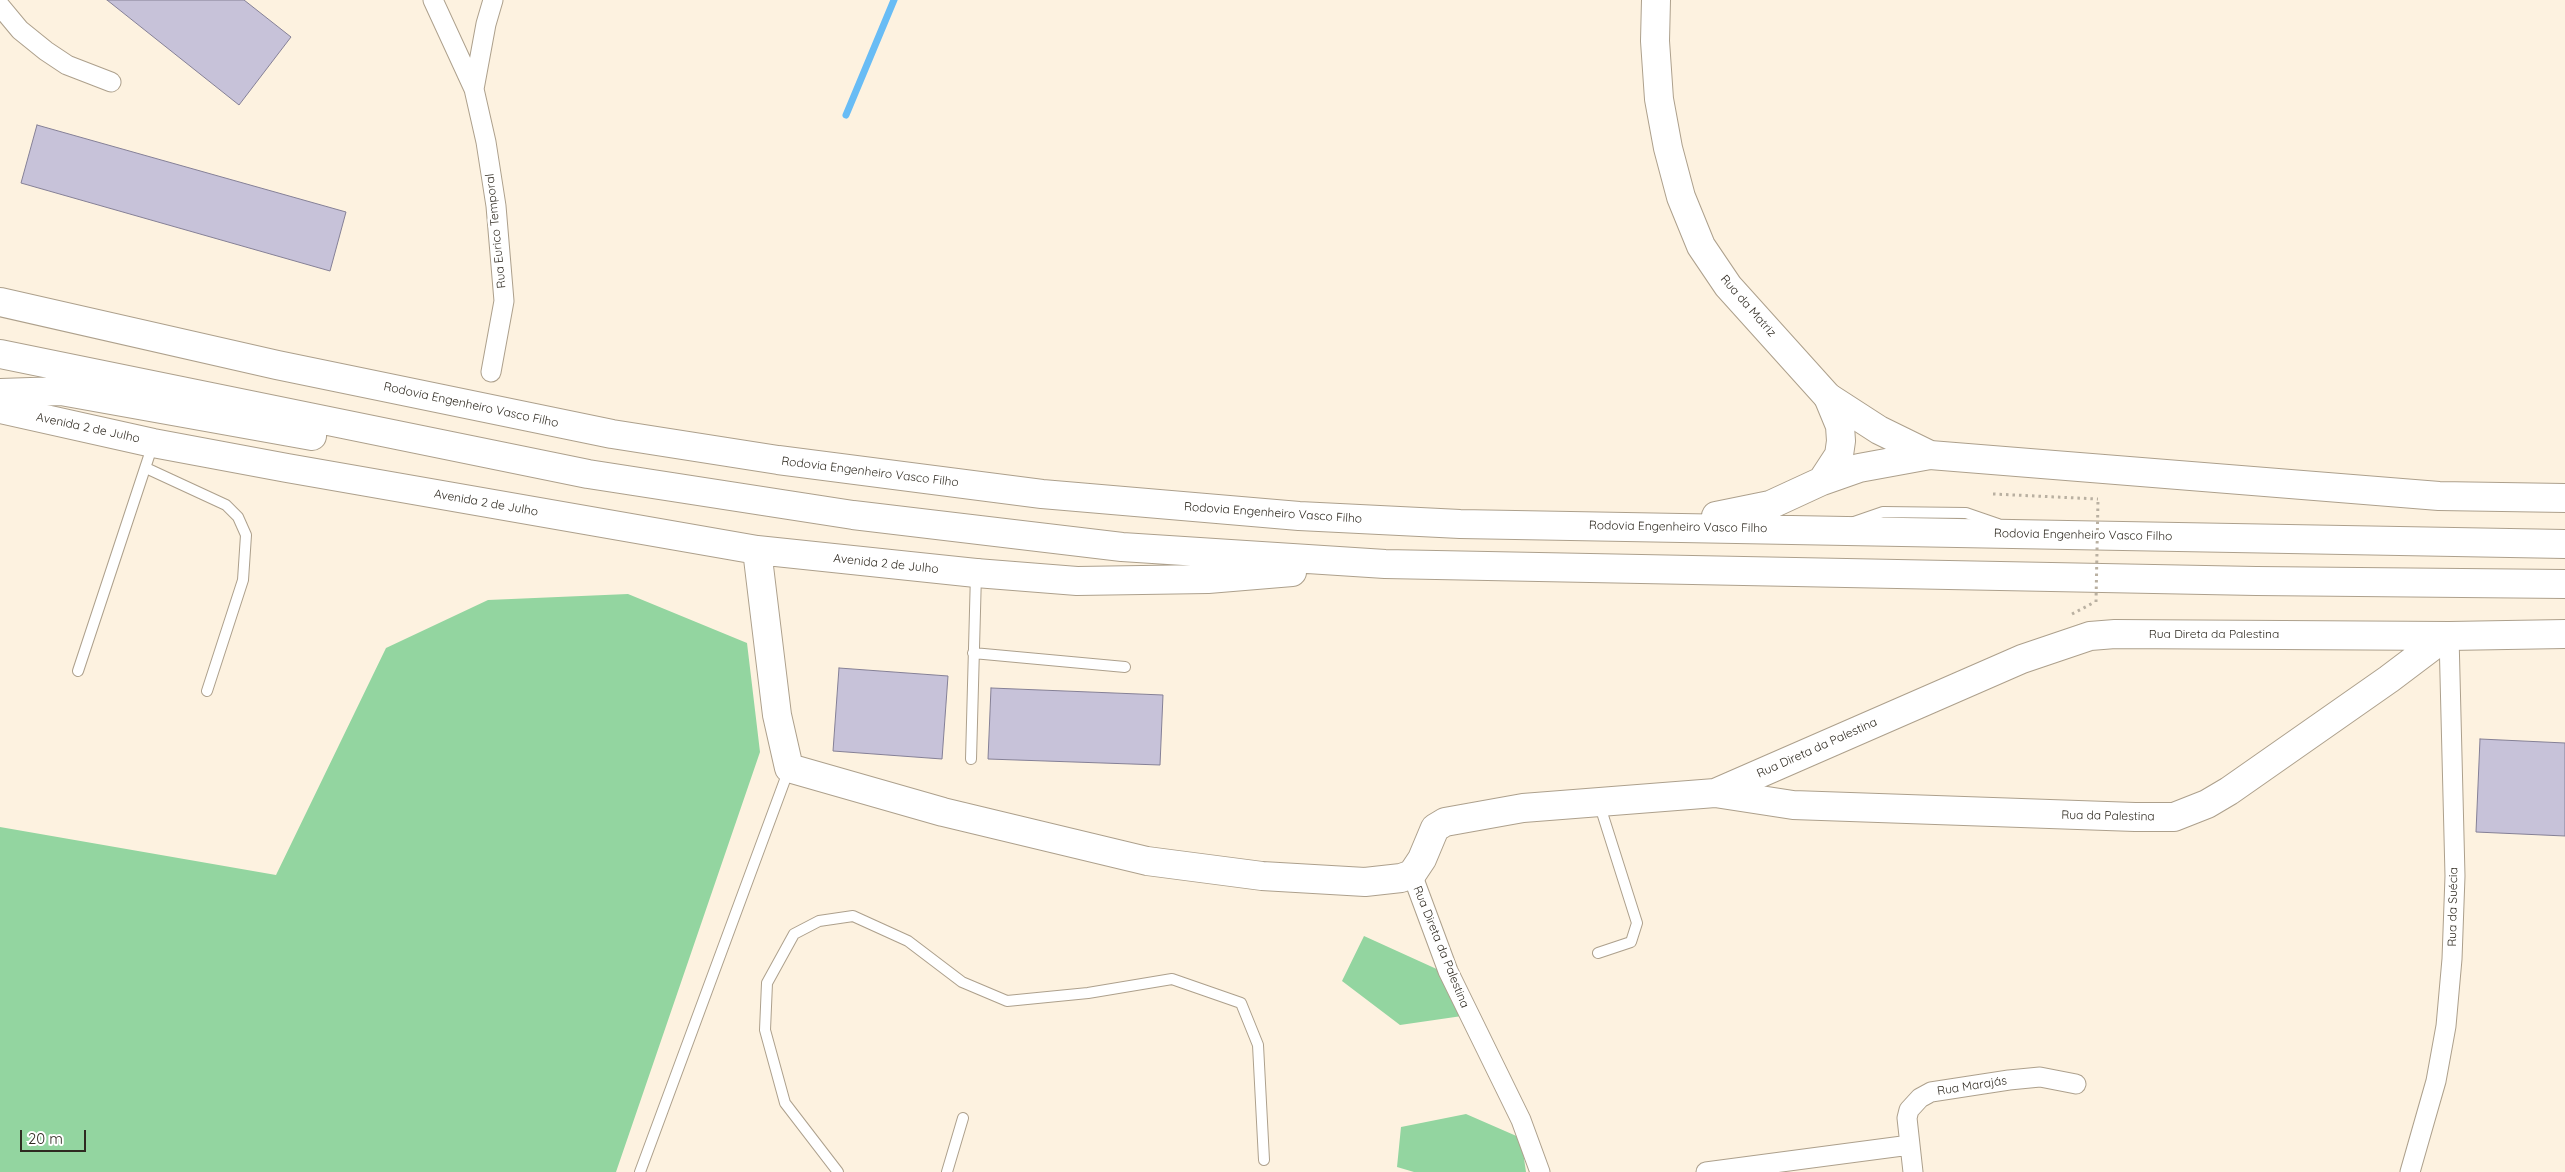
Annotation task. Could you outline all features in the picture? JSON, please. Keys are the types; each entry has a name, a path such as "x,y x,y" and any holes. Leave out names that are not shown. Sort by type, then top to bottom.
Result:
{"main road":[{"name":"Rua da Matriz","path":"1656,0 1655,41 1659,99 1668,148 1681,197 1701,246 1728,286 1828,397 1879,430 1930,454"},
{"name":"Rodovia Engenheiro Vasco Filho","path":"0,302 277,365 612,434 778,460 1042,494 1299,516 1506,524 2565,544"},
{"path":"0,354 588,474 853,515 1122,548 1385,564 2256,581 2565,584"},
{"path":"0,393 61,391 363,445 432,442"},
{"path":"1822,481 1839,455 1841,441 1840,426 1828,397"},
{"name":"Avenida 2 de Julho","path":"0,409 150,455 757,550 976,573 1077,581 1208,579 1385,564"},
{"path":"1506,524 1554,514 1719,516 1770,505 1822,481 1875,464 1930,454 2439,496 2565,498"},
{"path":"757,550 777,716 789,768 943,812 1147,861 1262,876 1365,882 1401,878 1412,874"},
{"name":"Rua Direta da Palestina","path":"1412,874 1422,859 1435,828 1445,822 1523,808 1715,792 2022,659 2090,636 2125,634 2448,636 2565,634"},
{"name":"Rua da Palestina","path":"1715,792 1793,805 2135,818 2174,817 2200,808 2229,791 2390,679 2448,636"}],"street":[{"name":"Rua Eurico Temporal","path":"433,0 474,89 486,142 496,206 504,301 491,372"},
{"name":"Rua Eurico Temporal","path":"474,89 486,24 493,0"},
{"path":"0,6 20,30 46,51 67,65 111,82"},
{"name":"Rua da Suécia","path":"2410,1172 2436,1081 2446,1026 2452,959 2455,876 2448,636"},
{"name":"Rua Direta da Palestina","path":"1412,874 1448,971 1521,1120 1540,1172"},
{"name":"Rua Marajás","path":"1910,1144 1907,1118 1909,1110 1920,1098 1931,1092 2040,1077 2076,1084"},
{"path":"1706,1172 1910,1144 1913,1172"}],"lane":[{"path":"78,672 150,455 226,505 238,517 246,536 243,580 207,691"},
{"path":"970,759 976,573"},
{"path":"973,653 1125,667"},
{"path":"640,1172 789,768"},
{"path":"1598,802 1637,923 1631,942 1598,953"},
{"path":"838,1172 785,1103 765,1030 767,983 794,934 819,921 853,916 908,942 962,982 1008,1001 1088,993 1172,979 1241,1003 1258,1045 1264,1160"},
{"path":"947,1172 963,1118"}],"path":[{"path":"1993,494 2098,499 2096,602 2068,616"}],"green space":[{"path":"628,594 747,643 760,752 616,1172 0,1172 0,827 276,875 386,648 488,600"},
{"path":"1364,936 1441,971 1462,1016 1400,1025 1342,981"},
{"path":"1466,1114 1521,1138 1526,1172 1414,1172 1397,1167 1401,1127"}],"building":[{"path":"107,0 244,0 291,37 239,105"},
{"path":"37,125 346,212 330,271 21,183"},
{"path":"839,668 948,676 942,759 833,751"},
{"path":"991,688 1163,695 1160,765 988,759"},
{"path":"2480,739 2565,743 2565,836 2476,832"}],"waterway":[{"path":"846,115 894,0"}]}
